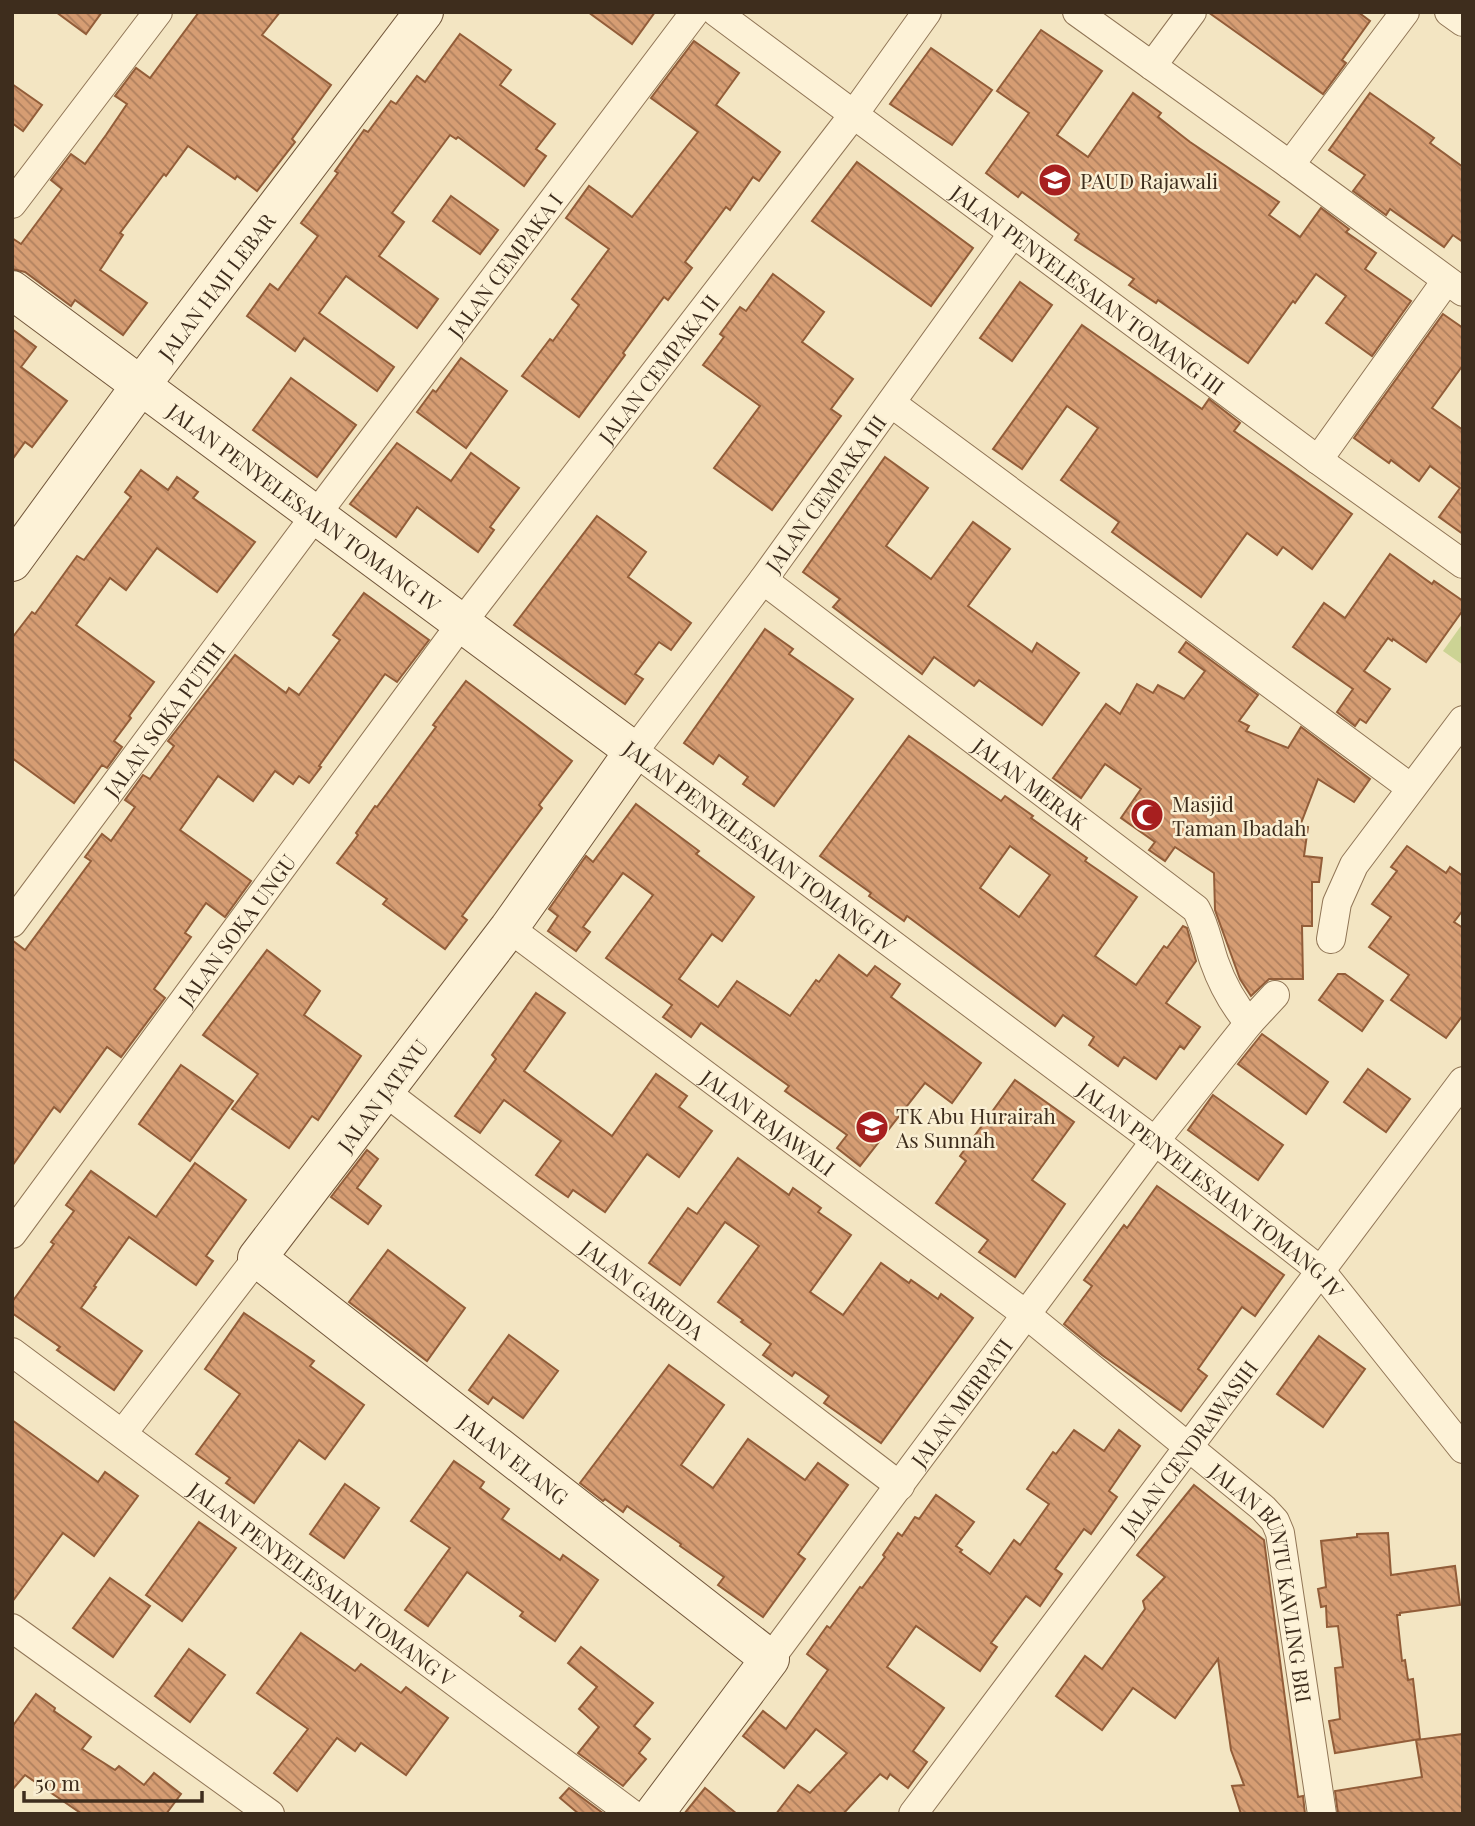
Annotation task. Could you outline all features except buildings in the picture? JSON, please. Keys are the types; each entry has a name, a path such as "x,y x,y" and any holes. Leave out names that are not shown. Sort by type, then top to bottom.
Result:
{"street":[{"path":"12,204 158,12"},
{"name":"JALAN HAJI LEBAR","path":"12,562 141,385 424,12"},
{"name":"JALAN CEMPAKA I","path":"315,516 695,12"},
{"name":"JALAN PENYELESAIAN TOMANG III","path":"716,12 1318,460 1463,564"},
{"path":"854,114 927,12"},
{"path":"1077,12 1455,287 1318,460"},
{"path":"1152,66 1192,12"},
{"path":"1290,165 1405,12"},
{"path":"1449,12 1463,22"},
{"name":"JALAN CEMPAKA II","path":"461,624 854,114"},
{"name":"JALAN CEMPAKA III","path":"634,751 763,580 1013,233"},
{"name":"JALAN PENYELESAIAN TOMANG IV","path":"12,290 1155,1141 1321,1271 1463,1449"},
{"path":"891,403 1411,788"},
{"name":"JALAN SOKA PUTIH","path":"12,923 315,516"},
{"name":"JALAN MERAK","path":"763,580 1196,909 1225,987 1249,1023"},
{"name":"JALAN SOKA UNGU","path":"12,1234 461,624"},
{"path":"1331,939 1337,903 1354,865 1463,720"},
{"name":"JALAN JATAYU","path":"123,1433 509,928 634,751"},
{"name":"JALAN RAJAWALI","path":"509,928 1028,1316"},
{"name":"JALAN MERPATI","path":"654,1814 1028,1316 1155,1141 1249,1023 1275,995"},
{"name":"JALAN CENDRAWASIH","path":"913,1814 1463,1081"},
{"name":"JALAN GARUDA","path":"384,1091 900,1486"},
{"name":"JALAN ELANG","path":"257,1258 771,1659"},
{"name":"JALAN BUNTU KAVLING BRI","path":"1028,1316 1188,1446 1275,1521 1280,1532 1322,1814"},
{"name":"JALAN PENYELESAIAN TOMANG V","path":"12,1352 632,1814"},
{"path":"12,1628 270,1814"}],"green space":[{"path":"1463,623 1463,665 1443,651"}],"place":[{"name":"PAUD Rajawali","path":"1055,180"},
{"name":"Masjid Taman Ibadah","path":"1147,815"},
{"name":"TK Abu Hurairah As Sunnah","path":"872,1127"}]}
